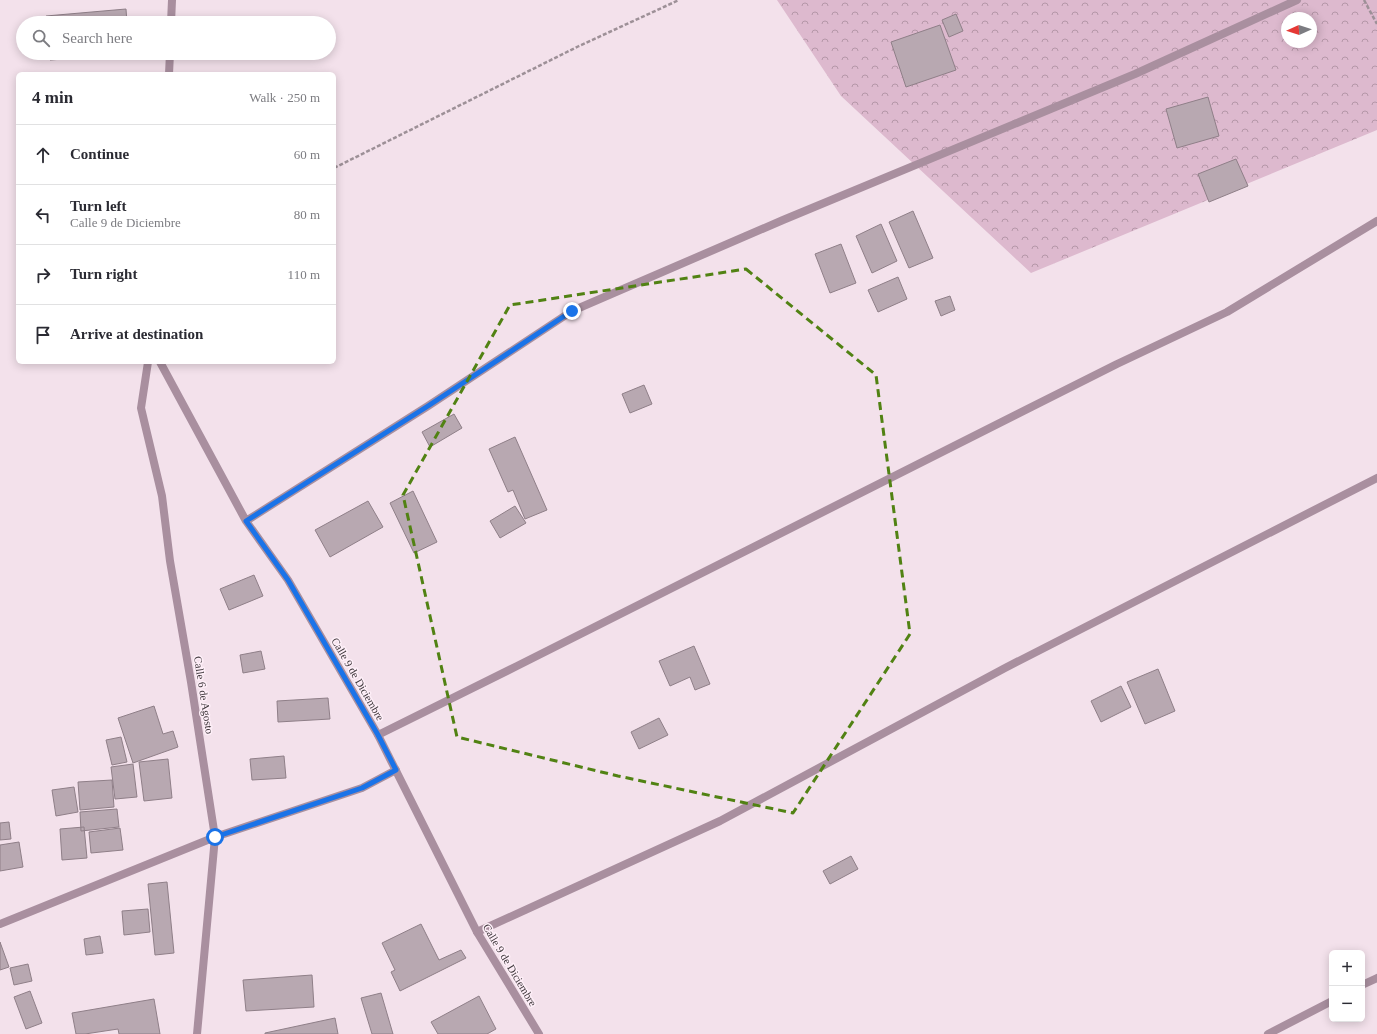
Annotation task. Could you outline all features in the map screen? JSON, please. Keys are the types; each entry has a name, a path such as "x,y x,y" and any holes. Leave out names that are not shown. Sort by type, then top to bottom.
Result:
{"street":[{"path":"171,16 172,0"},
{"path":"246,521 428,406 572,311 790,217 1135,74 1298,0"},
{"path":"169,72 170,60"},
{"path":"378,735 1117,364 1227,312 1377,221"},
{"name":"Calle 6 de Agosto","path":"148,364 142,408 162,496 170,561 191,682 215,837 197,1034"},
{"name":"Calle 9 de Diciembre","path":"161,364 246,521 288,580 378,735 477,932 539,1034"},
{"path":"477,932 720,821 1005,668 1377,478"},
{"path":"0,924 215,837 362,788 396,770"},
{"path":"1365,984 1377,978"},
{"path":"1268,1034 1329,1003"}],"path":[{"path":"336,167 579,46 679,0"},
{"path":"1364,0 1377,24"}],"highlighted area":[{"path":"746,269 876,375 910,634 793,813 618,776 457,737 403,495 510,305"}],"green space":[{"path":"777,0 1377,0 1377,130 1031,273 841,96"}],"building":[{"path":"126,9 126,16 46,16"},
{"path":"956,14 963,31 949,37 942,20"},
{"path":"940,25 956,70 906,87 891,42"},
{"path":"1208,97 1219,136 1177,148 1166,109"},
{"path":"1236,159 1248,186 1209,202 1198,174"},
{"path":"913,211 933,258 909,268 889,222"},
{"path":"881,224 897,261 872,273 856,236"},
{"path":"841,244 856,283 830,293 815,254"},
{"path":"898,277 907,299 878,312 868,290"},
{"path":"950,296 955,310 941,316 935,301"},
{"path":"644,385 652,404 630,413 622,394"},
{"path":"454,414 462,428 430,447 422,432"},
{"path":"515,437 547,510 525,519 513,490 508,492 489,449"},
{"path":"413,491 437,542 414,553 390,503"},
{"path":"368,501 383,527 330,557 315,530"},
{"path":"515,506 526,523 500,538 490,521"},
{"path":"254,575 263,596 229,610 220,589"},
{"path":"694,646 710,684 695,690 690,677 670,686 659,661"},
{"path":"261,651 265,669 243,673 240,655"},
{"path":"1158,669 1175,711 1145,724 1127,682"},
{"path":"1121,686 1131,707 1101,722 1091,701"},
{"path":"328,698 330,719 278,722 277,701"},
{"path":"154,706 163,734 173,731 178,747 133,763 118,718"},
{"path":"659,718 668,735 639,749 631,732"},
{"path":"121,737 127,762 112,765 106,740"},
{"path":"284,756 286,778 252,780 250,759"},
{"path":"168,759 172,798 144,801 139,762"},
{"path":"133,764 137,797 115,799 111,767"},
{"path":"112,780 114,807 80,810 78,782"},
{"path":"74,787 78,812 56,816 52,790"},
{"path":"117,809 119,827 81,831 80,812"},
{"path":"9,822 11,839 0,840 0,823"},
{"path":"84,827 87,858 62,860 60,829"},
{"path":"120,828 123,850 91,853 89,832"},
{"path":"19,842 23,867 0,871 0,845"},
{"path":"851,856 858,869 830,884 823,871"},
{"path":"167,882 174,953 155,955 148,884"},
{"path":"148,909 150,932 124,935 122,911"},
{"path":"421,924 439,960 461,950 466,958 400,991 391,972 395,970 382,943"},
{"path":"100,936 103,953 86,955 84,939"},
{"path":"0,942 9,967 0,970"},
{"path":"28,964 32,981 14,985 10,968"},
{"path":"312,975 314,1007 246,1011 243,980"},
{"path":"30,991 42,1023 26,1029 14,997"},
{"path":"381,993 393,1034 372,1034 361,998"},
{"path":"479,996 496,1029 487,1034 438,1034 431,1022"},
{"path":"154,999 160,1034 119,1034 118,1029 76,1034 72,1013"},
{"path":"335,1018 338,1034 265,1034 265,1033"}],"route":[{"path":"215,837 362,788 396,770 378,735 288,580 246,521 428,406 572,311"}]}
